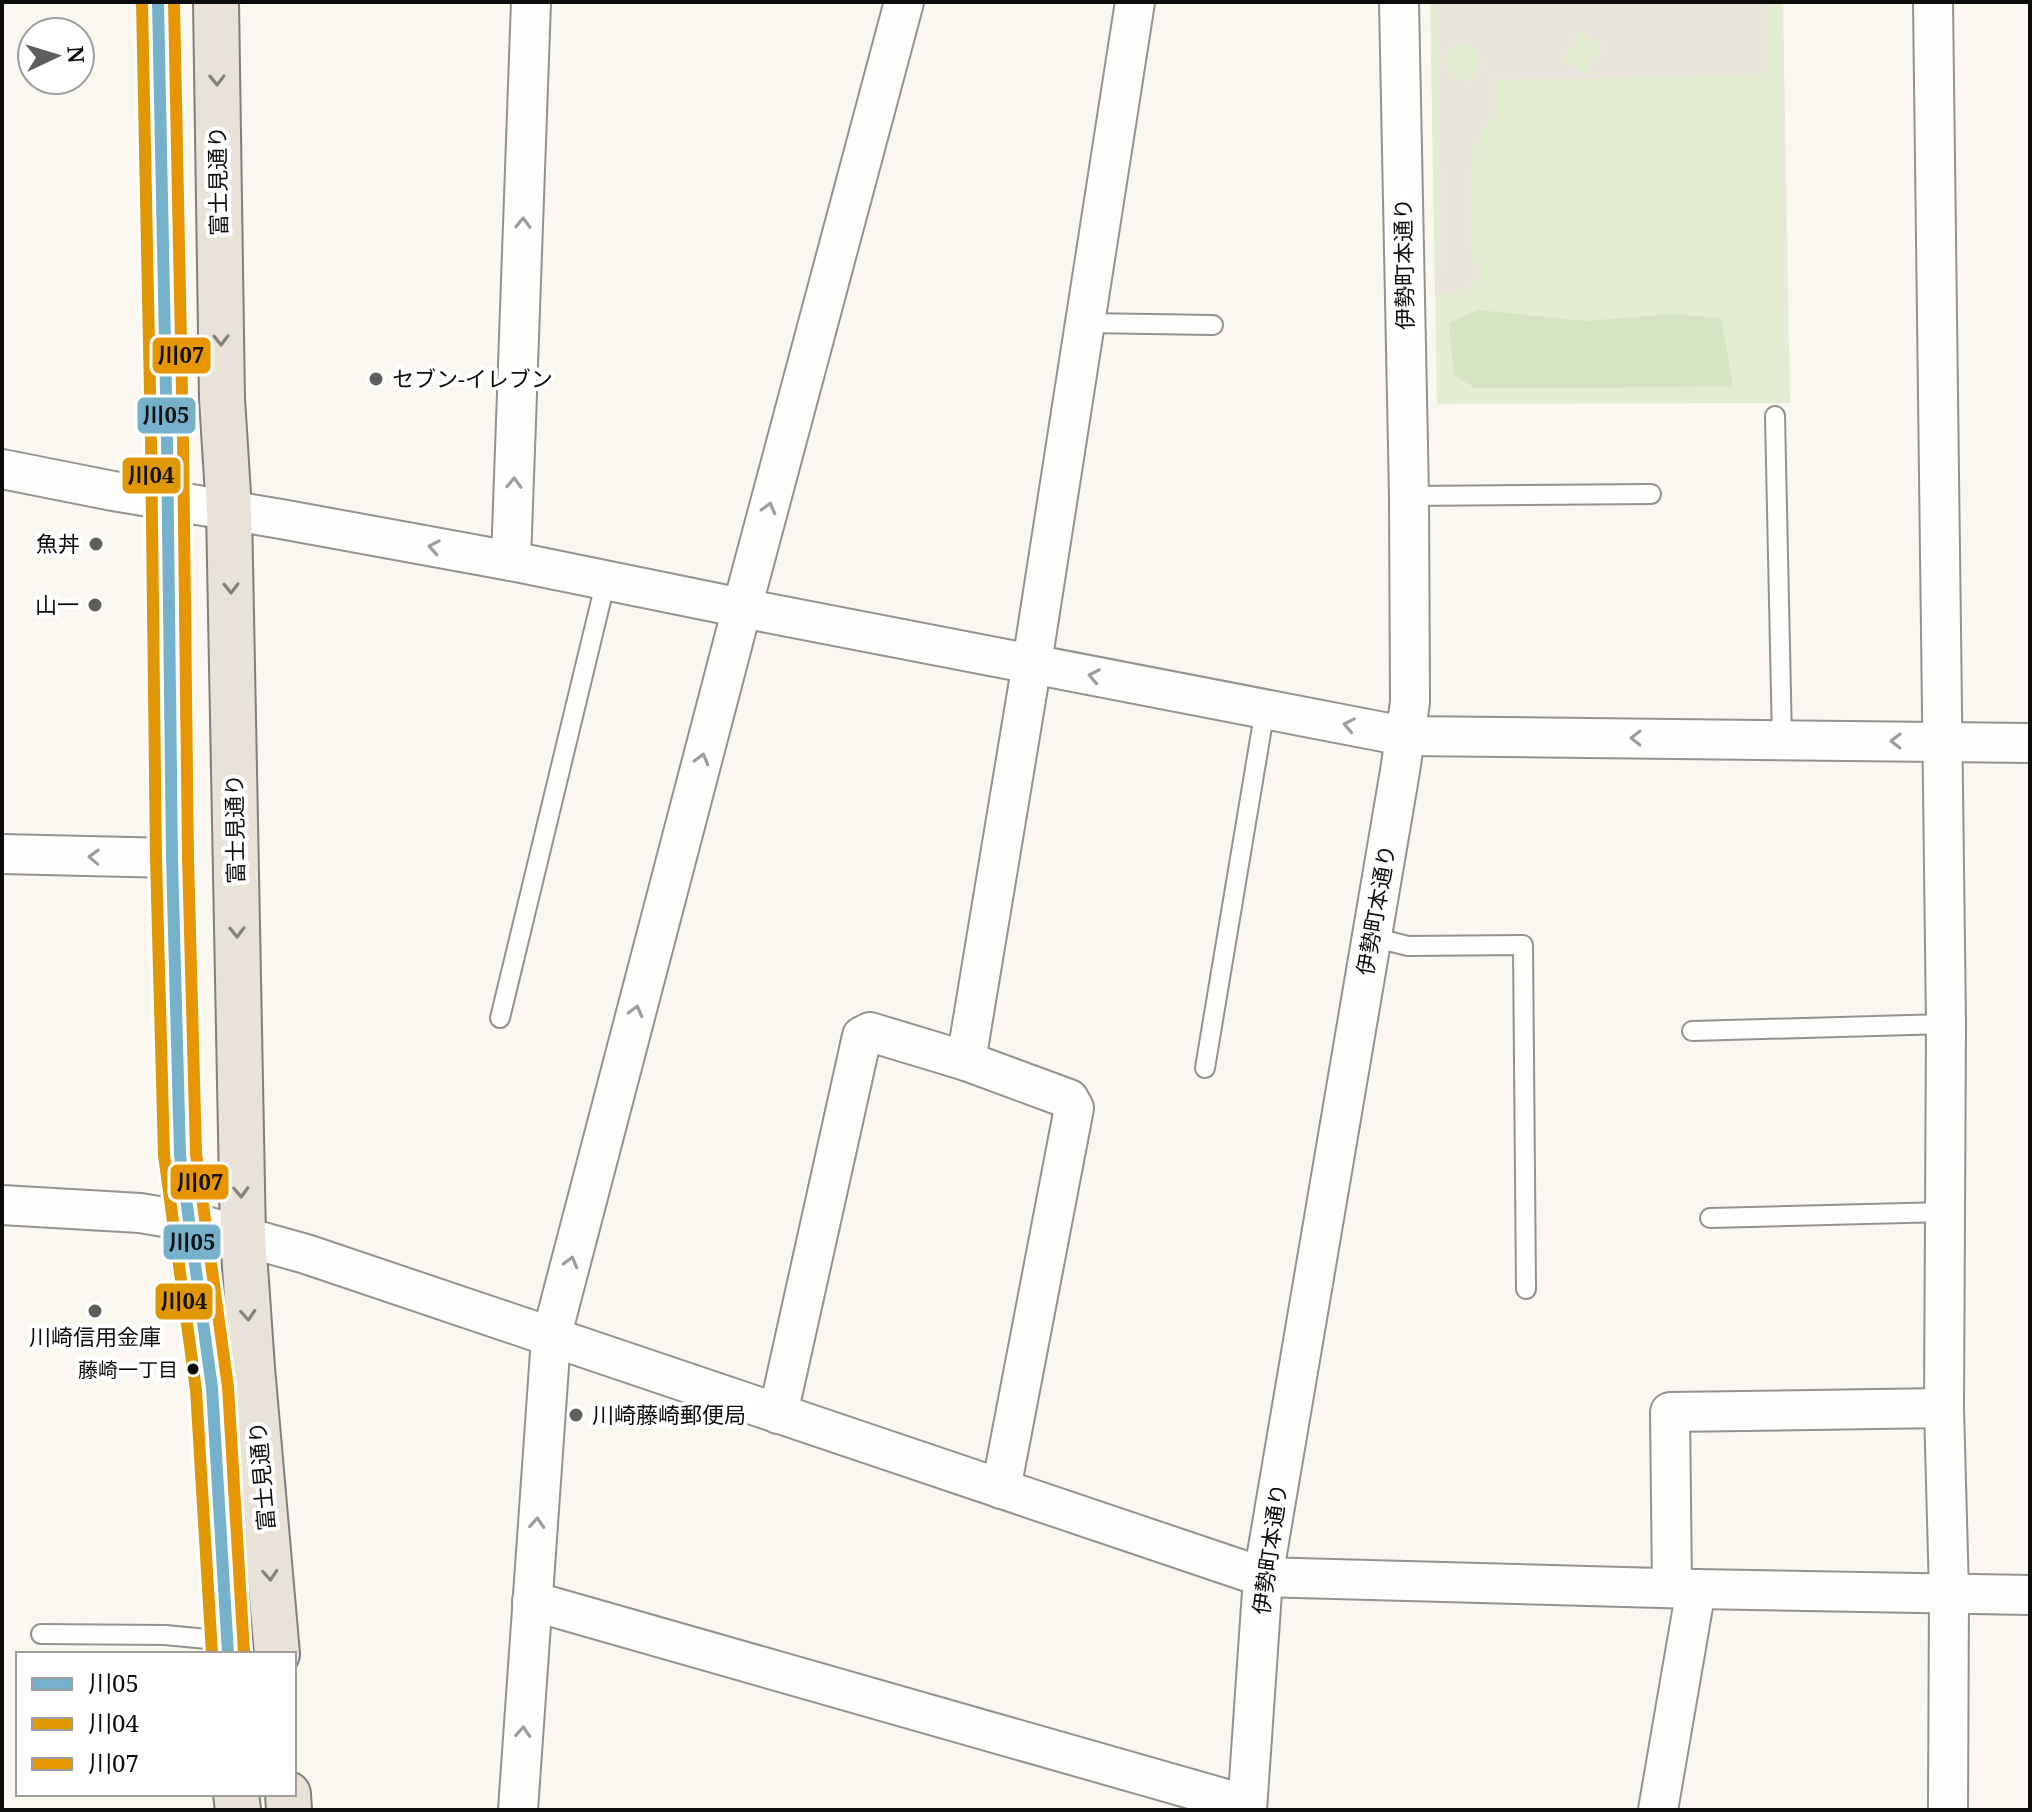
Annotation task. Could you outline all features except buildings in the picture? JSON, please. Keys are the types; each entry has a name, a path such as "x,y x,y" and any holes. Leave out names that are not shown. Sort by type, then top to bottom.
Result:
{"highway":[{"name":"富士見通り","path":"158,2 180,1155 212,1388 228,1647"},
{"name":"富士見通り","path":"216,2 222,399 229,510 243,1238 277,1652"}],"street":[{"path":"511,561 531,2"},
{"path":"518,1810 551,1338 904,2"},
{"path":"966,1061 1032,663 1135,2"},
{"name":"伊勢町本通り","path":"1247,1808 1263,1577 1410,702 1399,2"},
{"path":"1933,2 1946,1024 1944,1408 1949,1593 1948,1810"},
{"path":"2,469 511,561 1404,736 2030,743"},
{"path":"2,854 172,858"},
{"path":"778,1414 862,1036 870,1032 966,1061 1069,1099 1074,1108 1001,1489"},
{"path":"2,1205 140,1213 188,1221 306,1254 1263,1577 2030,1595"},
{"path":"1658,1810 1684,1588 1670,1412 1944,1408"},
{"path":"532,1601 1247,1808"}],"lane":[{"path":"1085,323 1213,325"},
{"path":"1775,416 1782,740"},
{"path":"1409,496 1651,494"},
{"path":"500,1018 606,580"},
{"path":"1205,1068 1265,709"},
{"path":"1372,937 1408,946 1523,945 1526,1289"},
{"path":"1692,1031 1946,1024"},
{"path":"1710,1218 1945,1212"},
{"path":"41,1634 165,1635 228,1647"}],"green space":[{"path":"1430,2 1783,2 1790,403 1437,404"},
{"path":"1478,310 1586,321 1672,314 1721,318 1733,387 1475,388 1454,375 1449,323"}],"shaded area":[{"path":"1438,2 1765,2 1765,73 1491,79 1491,117 1474,144 1469,186 1469,238 1478,281 1453,294 1435,294 1435,276 1442,269","holes":["1578,32 1604,45 1588,75 1562,61","1464,43 1475,48 1482,59 1475,77 1468,81 1449,75 1444,61 1452,47"]}],"transit line":[{"name":"川04","path":"142,2 164,1155 196,1390 212,1652"},
{"name":"川05","path":"158,2 180,1155 212,1388 228,1652"},
{"name":"川07","path":"174,2 196,1154 228,1387 244,1652"}],"place":[{"name":"セブン-イレブン","path":"376,379"},
{"name":"魚丼","path":"96,544"},
{"name":"山一","path":"95,605"},
{"name":"川崎信用金庫","path":"95,1311"},
{"name":"藤崎一丁目","path":"193,1369"},
{"name":"川崎藤崎郵便局","path":"576,1415"}]}
